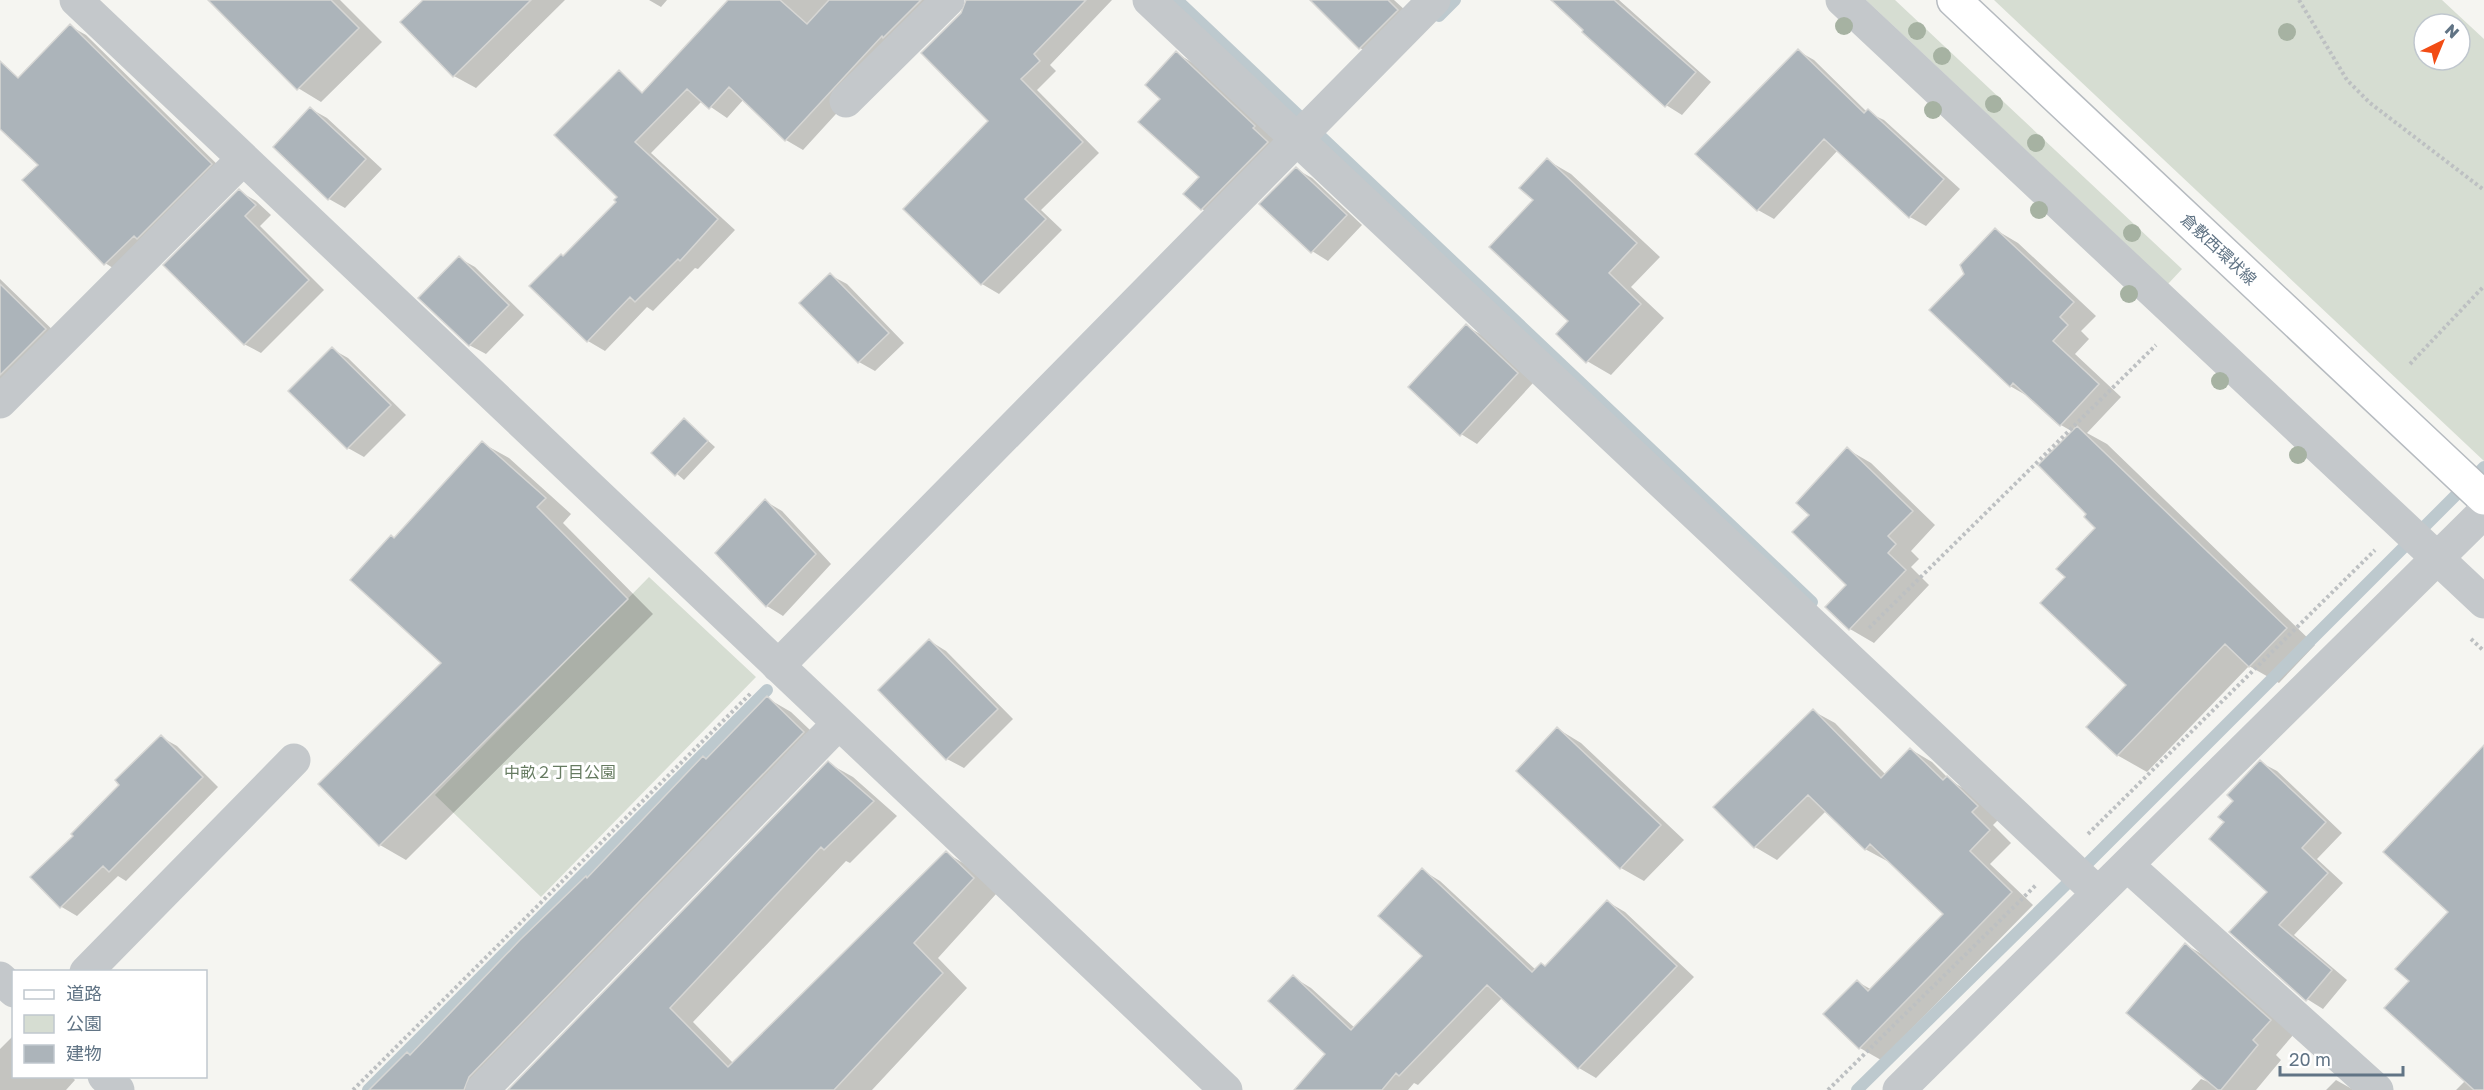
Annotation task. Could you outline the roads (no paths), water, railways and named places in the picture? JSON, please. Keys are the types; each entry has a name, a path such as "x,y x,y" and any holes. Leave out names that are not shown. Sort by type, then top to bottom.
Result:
{"main road":[{"name":"倉敷西環状線","path":"1954,0 2477,495"}],"street":[{"path":"76,0 1226,1090"},
{"path":"846,101 948,0"},
{"path":"1149,0 1305,130 2095,890"},
{"path":"778,666 1434,0"},
{"path":"1842,0 2484,602"},
{"path":"0,402 243,159"},
{"path":"1899,1090 2095,890 2127,865 2424,546 2477,495"},
{"path":"482,1090 838,724"},
{"path":"88,970 294,760"},
{"path":"2127,865 2377,1090"},
{"path":"0,978 12,989"},
{"path":"105,1078 118,1090"}],"waterway":[{"path":"1177,0 1812,602"},
{"path":"1439,16 1455,0"},
{"path":"1857,1090 2484,467"},
{"path":"368,1090 767,690"}],"park label":[{"name":"中畝２丁目公園","path":"560,772"}]}
